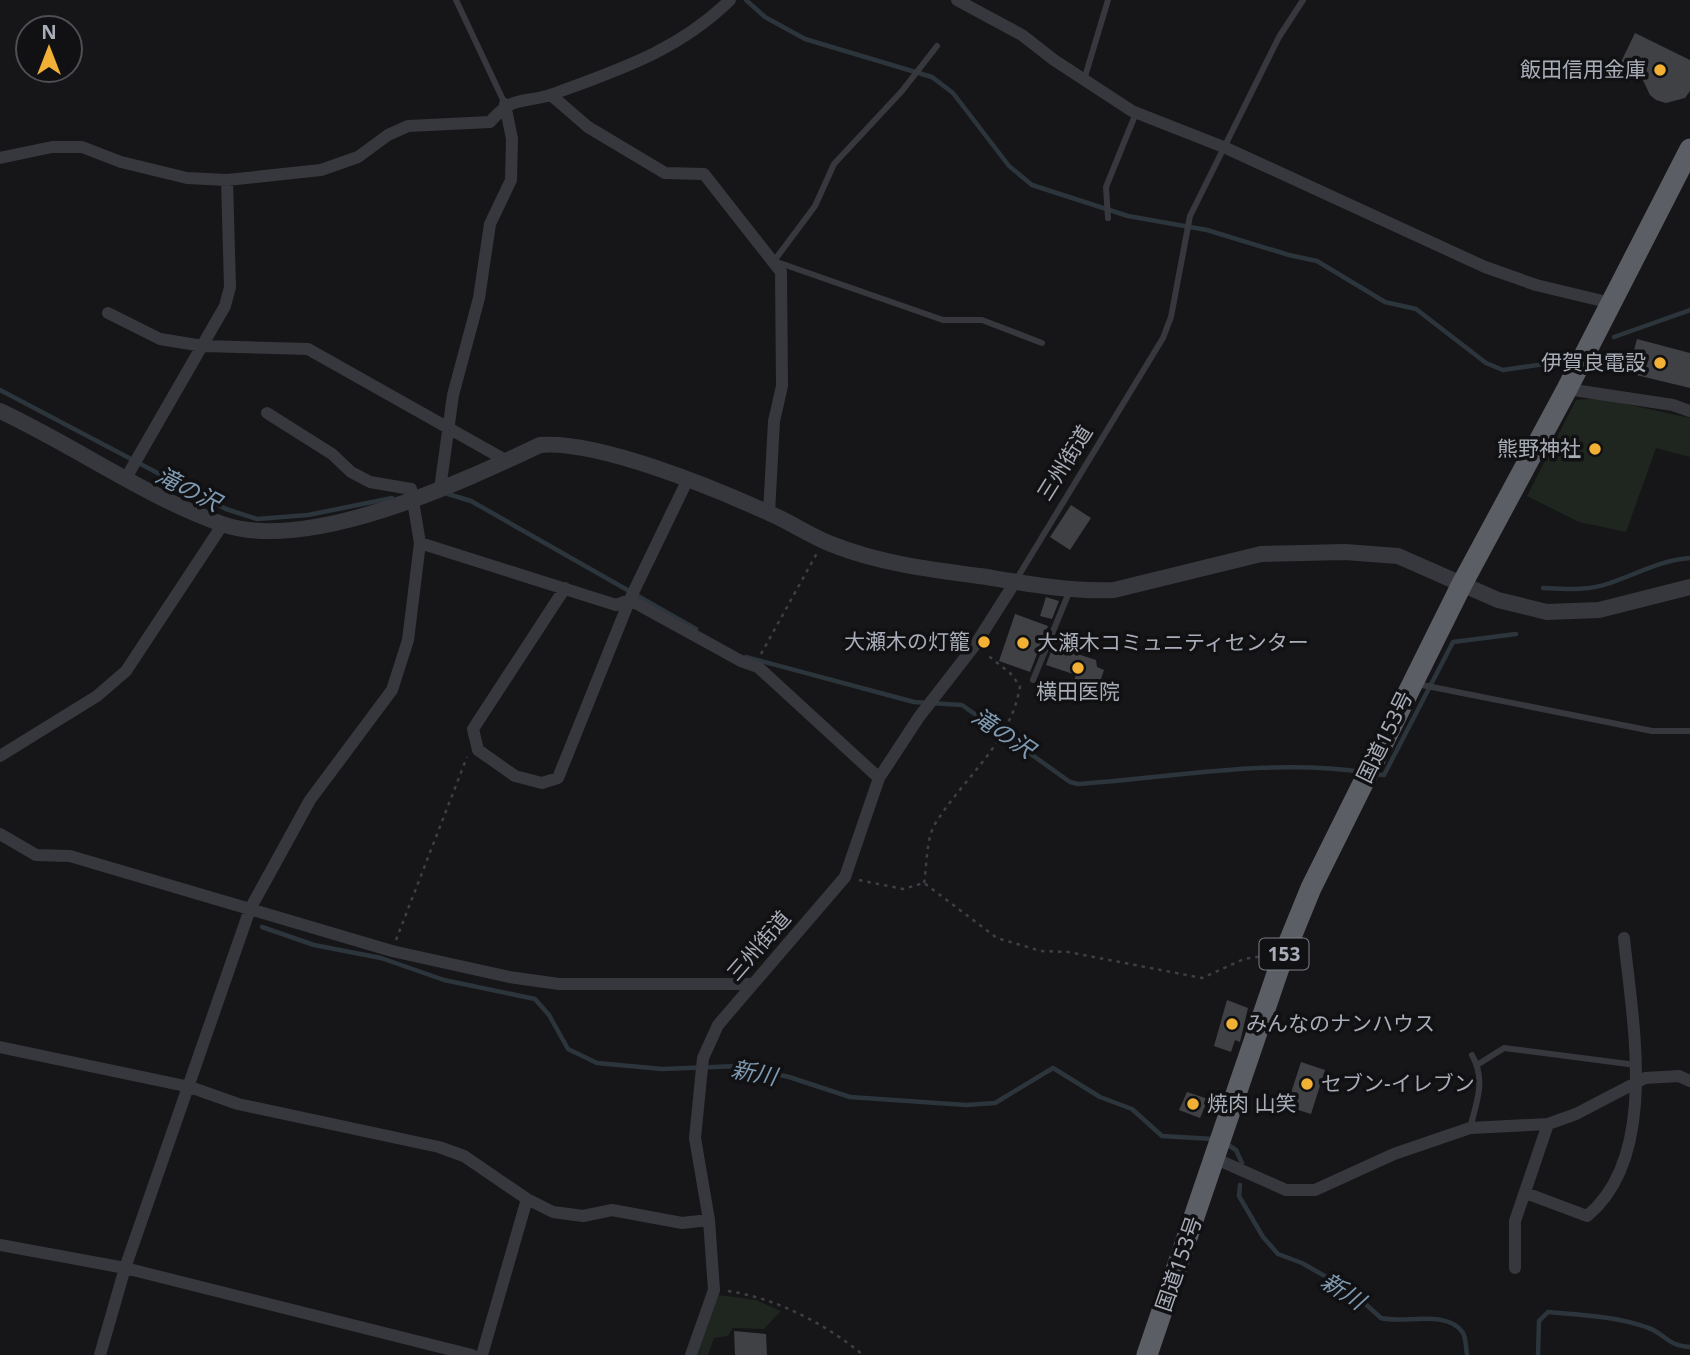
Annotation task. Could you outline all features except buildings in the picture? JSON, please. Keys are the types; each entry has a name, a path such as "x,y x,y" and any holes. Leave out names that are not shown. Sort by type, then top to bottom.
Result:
{"highway":[{"name":"国道153号","path":"1147,1355 1282,959 1311,888 1367,774 1425,685 1462,584 1567,389 1690,149"}],"street":[{"path":"0,158 52,147 82,147 121,162 187,178 227,180 321,170 358,157 388,135 408,126 490,122 505,104 551,95 654,56 713,17 730,0"},
{"path":"957,0 1022,35 1084,80 1136,113 1226,148 1485,267 1536,285 1611,303"},
{"path":"551,95 588,127 665,173 704,174 781,272 782,386 774,421 769,513"},
{"path":"440,489 453,395 479,298 490,224 511,180 512,139 505,104"},
{"path":"130,473 225,306 230,287 227,180"},
{"path":"108,313 160,339 203,346 308,349 507,461"},
{"path":"1567,389 1673,405 1690,411"},
{"path":"0,411 130,473 223,524 253,529 314,529 414,500 540,445 563,443 618,457 687,481 769,513 824,541 881,562 1015,582 1093,591 1129,587 1190,569 1261,554 1345,552 1398,556 1498,600 1547,612 1599,610 1690,587"},
{"path":"100,1355 125,1268 250,909 310,800 392,690 408,640 420,542 411,489 370,482 351,472 332,454 267,413"},
{"path":"565,588 473,729 478,750 515,776 542,783 558,778 630,600 687,481"},
{"path":"0,756 97,696 126,671 223,524"},
{"path":"420,542 616,605 630,600 741,662 758,667 879,778"},
{"name":"三州街道","path":"709,1220 695,1138 702,1058 718,1025 845,877 879,778 922,713 975,645 1015,582"},
{"path":"0,834 36,855 70,856 392,951 509,977 559,984 751,984"},
{"path":"1526,1194 1587,1216 1596,1209 1611,1186 1627,1148 1636,1112 1638,1081 1624,938"},
{"path":"0,1047 190,1087 238,1104 439,1147 464,1156 527,1199 553,1212 583,1216 612,1210 682,1223 709,1220 714,1290 691,1355"},
{"path":"1218,1147 1286,1190 1315,1190 1394,1154 1470,1128 1548,1124 1576,1114 1645,1078 1679,1076 1690,1081"},
{"path":"1516,1268 1516,1221 1548,1124"},
{"path":"482,1355 527,1199"},
{"path":"0,1245 125,1268 472,1355"}],"lane":[{"path":"456,0 505,104"},
{"path":"1084,80 1108,0"},
{"path":"1226,148 1279,37 1303,0"},
{"path":"937,46 911,79 834,164 815,206 774,261 943,320 982,320 1042,343"},
{"path":"1108,216 1106,187 1136,113"},
{"name":"三州街道","path":"1015,582 1163,338 1171,317 1189,220 1226,148"},
{"path":"1033,680 1071,589"},
{"path":"1425,685 1652,731 1690,731"},
{"path":"1477,1065 1503,1048 1636,1065"},
{"path":"1470,1128 1480,1090 1477,1065 1472,1055"}],"path":[{"path":"761,653 824,541"},
{"path":"924,883 933,827 1002,737 1017,707 1020,686 1010,673 975,645"},
{"path":"392,951 466,757 478,750"},
{"path":"845,877 903,889 924,883"},
{"path":"924,883 997,938 1041,951 1068,952 1202,978 1244,959 1263,956 1282,959"},
{"path":"714,1290 758,1295 841,1337 863,1355"}],"shaded area":[{"path":"1598,398 1690,418 1690,457 1656,448 1626,532 1579,522 1527,496 1576,400"},
{"path":"718,1295 756,1300 781,1311 764,1329 733,1328 728,1336 714,1338 708,1355 698,1355"}],"waterway":[{"path":"746,0 765,17 805,39 932,77 953,93 1009,166 1032,185 1128,216 1207,230 1317,261 1385,302 1416,309 1486,363 1503,370 1551,363"},
{"path":"1614,337 1690,310"},
{"name":"滝の沢","path":"0,390 226,509 257,519 308,515 392,498"},
{"name":"滝の沢","path":"448,494 471,501 696,629"},
{"name":"滝の沢","path":"1543,588 1594,587 1659,564 1690,558"},
{"name":"滝の沢","path":"1375,774 1384,775 1453,642 1516,634"},
{"name":"滝の沢","path":"746,657 914,702 962,705 1070,782 1078,784 1257,768 1328,768 1363,772"},
{"name":"新川","path":"262,927 314,945 381,958 444,980 535,999 549,1015 568,1049 597,1063 662,1069 739,1066 789,1077 850,1097 966,1105 995,1103 1053,1068 1100,1097 1132,1109 1162,1136 1213,1139"},
{"name":"新川","path":"1225,1143 1236,1150 1242,1163"},
{"name":"新川","path":"1240,1185 1239,1196 1263,1237 1278,1254 1302,1263 1351,1291 1381,1318 1447,1321 1463,1333 1467,1355"},
{"name":"新川","path":"1538,1355 1539,1321 1548,1312 1622,1320 1652,1330 1676,1344 1690,1347"}],"place":[{"name":"飯田信用金庫","path":"1660,70"},
{"name":"伊賀良電設","path":"1660,363"},
{"name":"熊野神社","path":"1595,449"},
{"name":"大瀬木の灯籠","path":"984,642"},
{"name":"大瀬木コミュニティセンター","path":"1023,643"},
{"name":"横田医院","path":"1078,668"},
{"name":"みんなのナンハウス","path":"1232,1024"},
{"name":"セブン-イレブン","path":"1307,1084"},
{"name":"焼肉 山笑","path":"1193,1104"}]}
